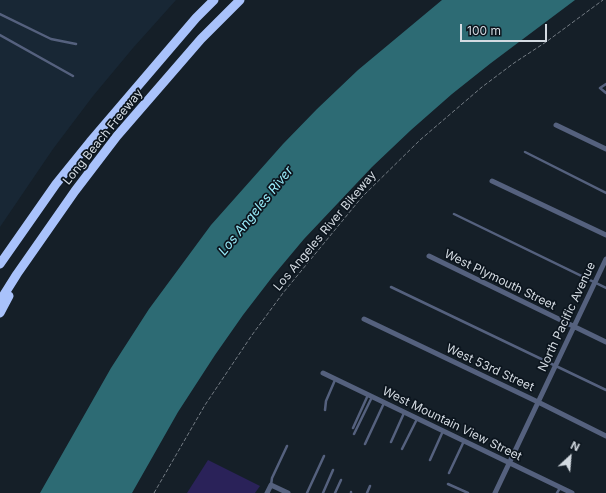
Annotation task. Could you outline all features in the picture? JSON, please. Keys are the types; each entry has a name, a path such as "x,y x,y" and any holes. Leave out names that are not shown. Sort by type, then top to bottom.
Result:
{"highway":[{"name":"Long Beach Freeway","path":"0,264 56,184 196,18 214,0"},
{"name":"Long Beach Freeway","path":"0,301 16,274 74,191 117,136 201,39 240,0"},
{"path":"0,313 6,302 16,274"}],"street":[{"path":"556,125 606,149"},
{"path":"492,181 606,236"},
{"name":"West Plymouth Street","path":"429,256 606,342"},
{"name":"North Pacific Avenue","path":"495,493 606,258"},
{"name":"West 53rd Street","path":"364,319 606,436"},
{"name":"West Mountain View Street","path":"323,373 572,493"},
{"path":"267,493 271,485 288,493"}],"lane":[{"path":"0,14 51,39 76,44"},
{"path":"0,35 73,76"},
{"path":"606,84 600,88 606,93"},
{"path":"525,152 606,192"},
{"path":"454,214 606,288"},
{"path":"391,287 606,390"},
{"path":"325,410 326,400 335,379"},
{"path":"353,428 370,396"},
{"path":"354,434 370,396"},
{"path":"365,444 384,402"},
{"path":"391,442 405,412"},
{"path":"402,449 417,418"},
{"path":"430,460 443,431"},
{"path":"449,473 464,441"},
{"path":"271,485 272,478 287,446"},
{"path":"307,493 324,456"},
{"path":"322,493 334,470"},
{"path":"335,493 342,480"},
{"path":"448,484 468,493"},
{"path":"367,493 370,486"},
{"path":"557,493 560,487"}],"path":[{"name":"Los Angeles River Bikeway","path":"154,493 205,405 252,334 283,292 362,197 385,172 482,87 603,0"}],"shaded area":[{"path":"0,0 176,0 93,96 53,149 0,227"},
{"path":"208,460 260,486 255,493 187,493"}],"water":[{"name":"Los Angeles River","path":"442,0 575,0 491,63 452,94 411,130 372,167 304,239 243,315 215,355 178,412 132,493 40,493 111,368 149,309 211,225 283,144 317,109 358,70"}]}
